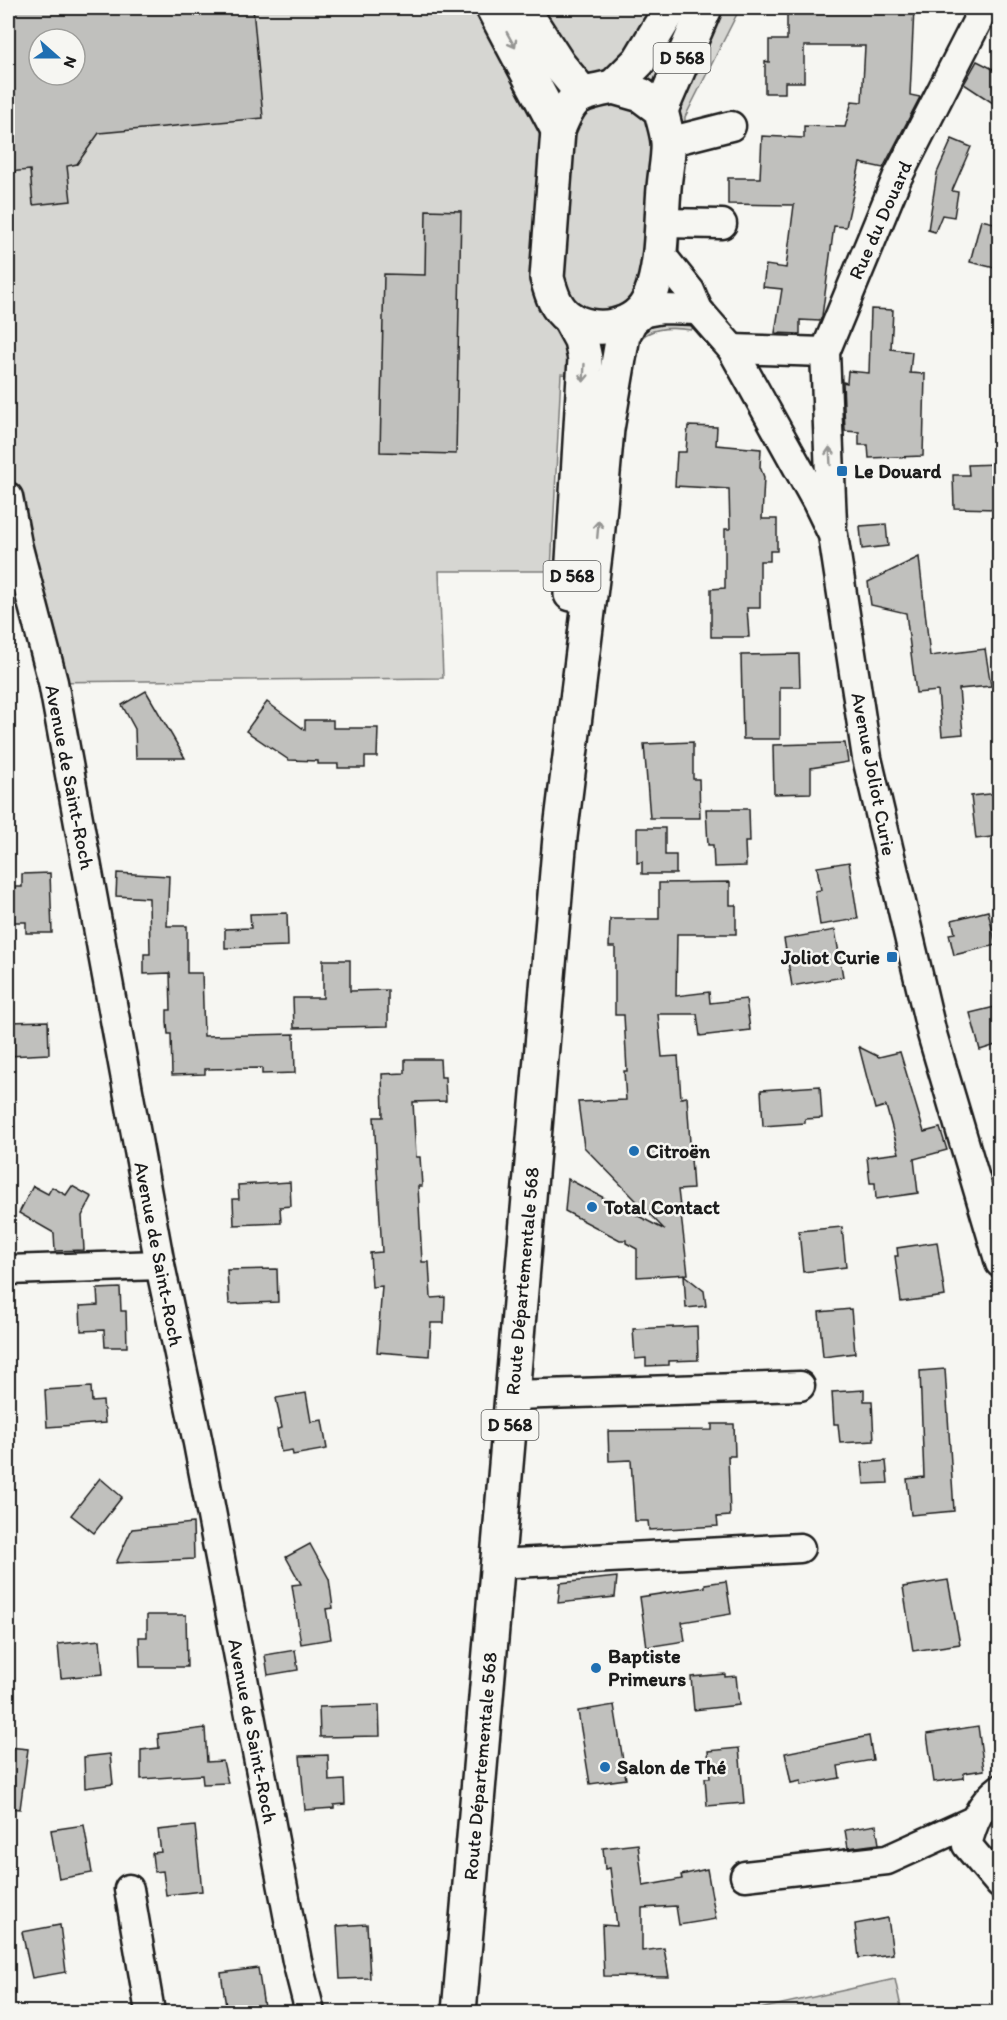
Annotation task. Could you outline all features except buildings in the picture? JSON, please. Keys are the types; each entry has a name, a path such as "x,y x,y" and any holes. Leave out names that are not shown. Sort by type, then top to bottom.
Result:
{"main road":[{"path":"493,8 558,130"},
{"path":"522,8 559,65 598,90 641,95 661,110"},
{"name":"D 568","path":"598,90 639,61 671,8"},
{"name":"D 568","path":"661,110 705,8"},
{"path":"558,130 567,108 598,90"},
{"name":"Route Départementale 568","path":"459,2013 560,837 597,539 606,429 623,335 650,298 659,237 668,142 661,110"},
{"name":"Route Départementale 568","path":"558,130 547,278 559,308 569,318 581,340 585,359 573,539 560,837"},
{"path":"569,318 589,326 607,327 635,317"}],"street":[{"name":"Rue du Douard","path":"825,352 897,178 984,8"},
{"path":"668,142 731,126"},
{"path":"659,237 722,224"},
{"name":"Avenue Joliot Curie","path":"659,237 690,291 698,310 732,349 818,502 832,535 867,758 932,1034 999,1263"},
{"path":"635,317 662,309 698,310"},
{"path":"732,349 825,352 832,535"},
{"name":"Avenue de Saint-Roch","path":"8,497 17,544 53,682 160,1265 198,1443 297,1962 310,2013"},
{"path":"8,1270 160,1265"},
{"path":"512,1395 800,1386"},
{"path":"498,1563 800,1548"},
{"path":"999,1789 988,1798 973,1821 967,1845 999,1884"},
{"path":"745,1876 887,1860 973,1821"},
{"path":"129,1889 150,2013"}],"shaded area":[{"path":"8,8 740,8 685,117 679,253 682,268 714,304 691,330 675,328 658,330 644,336 633,353 633,379 561,374 551,571 439,571 443,678 45,682 8,562"},
{"path":"895,1979 902,2012 746,2012"}],"place":[{"name":"Le Douard","path":"842,471"},
{"name":"Joliot Curie","path":"892,957"},
{"name":"Citroën","path":"634,1151"},
{"name":"Total Contact","path":"592,1207"},
{"name":"Baptiste Primeurs","path":"596,1668"},
{"name":"Salon de Thé","path":"605,1767"}]}
